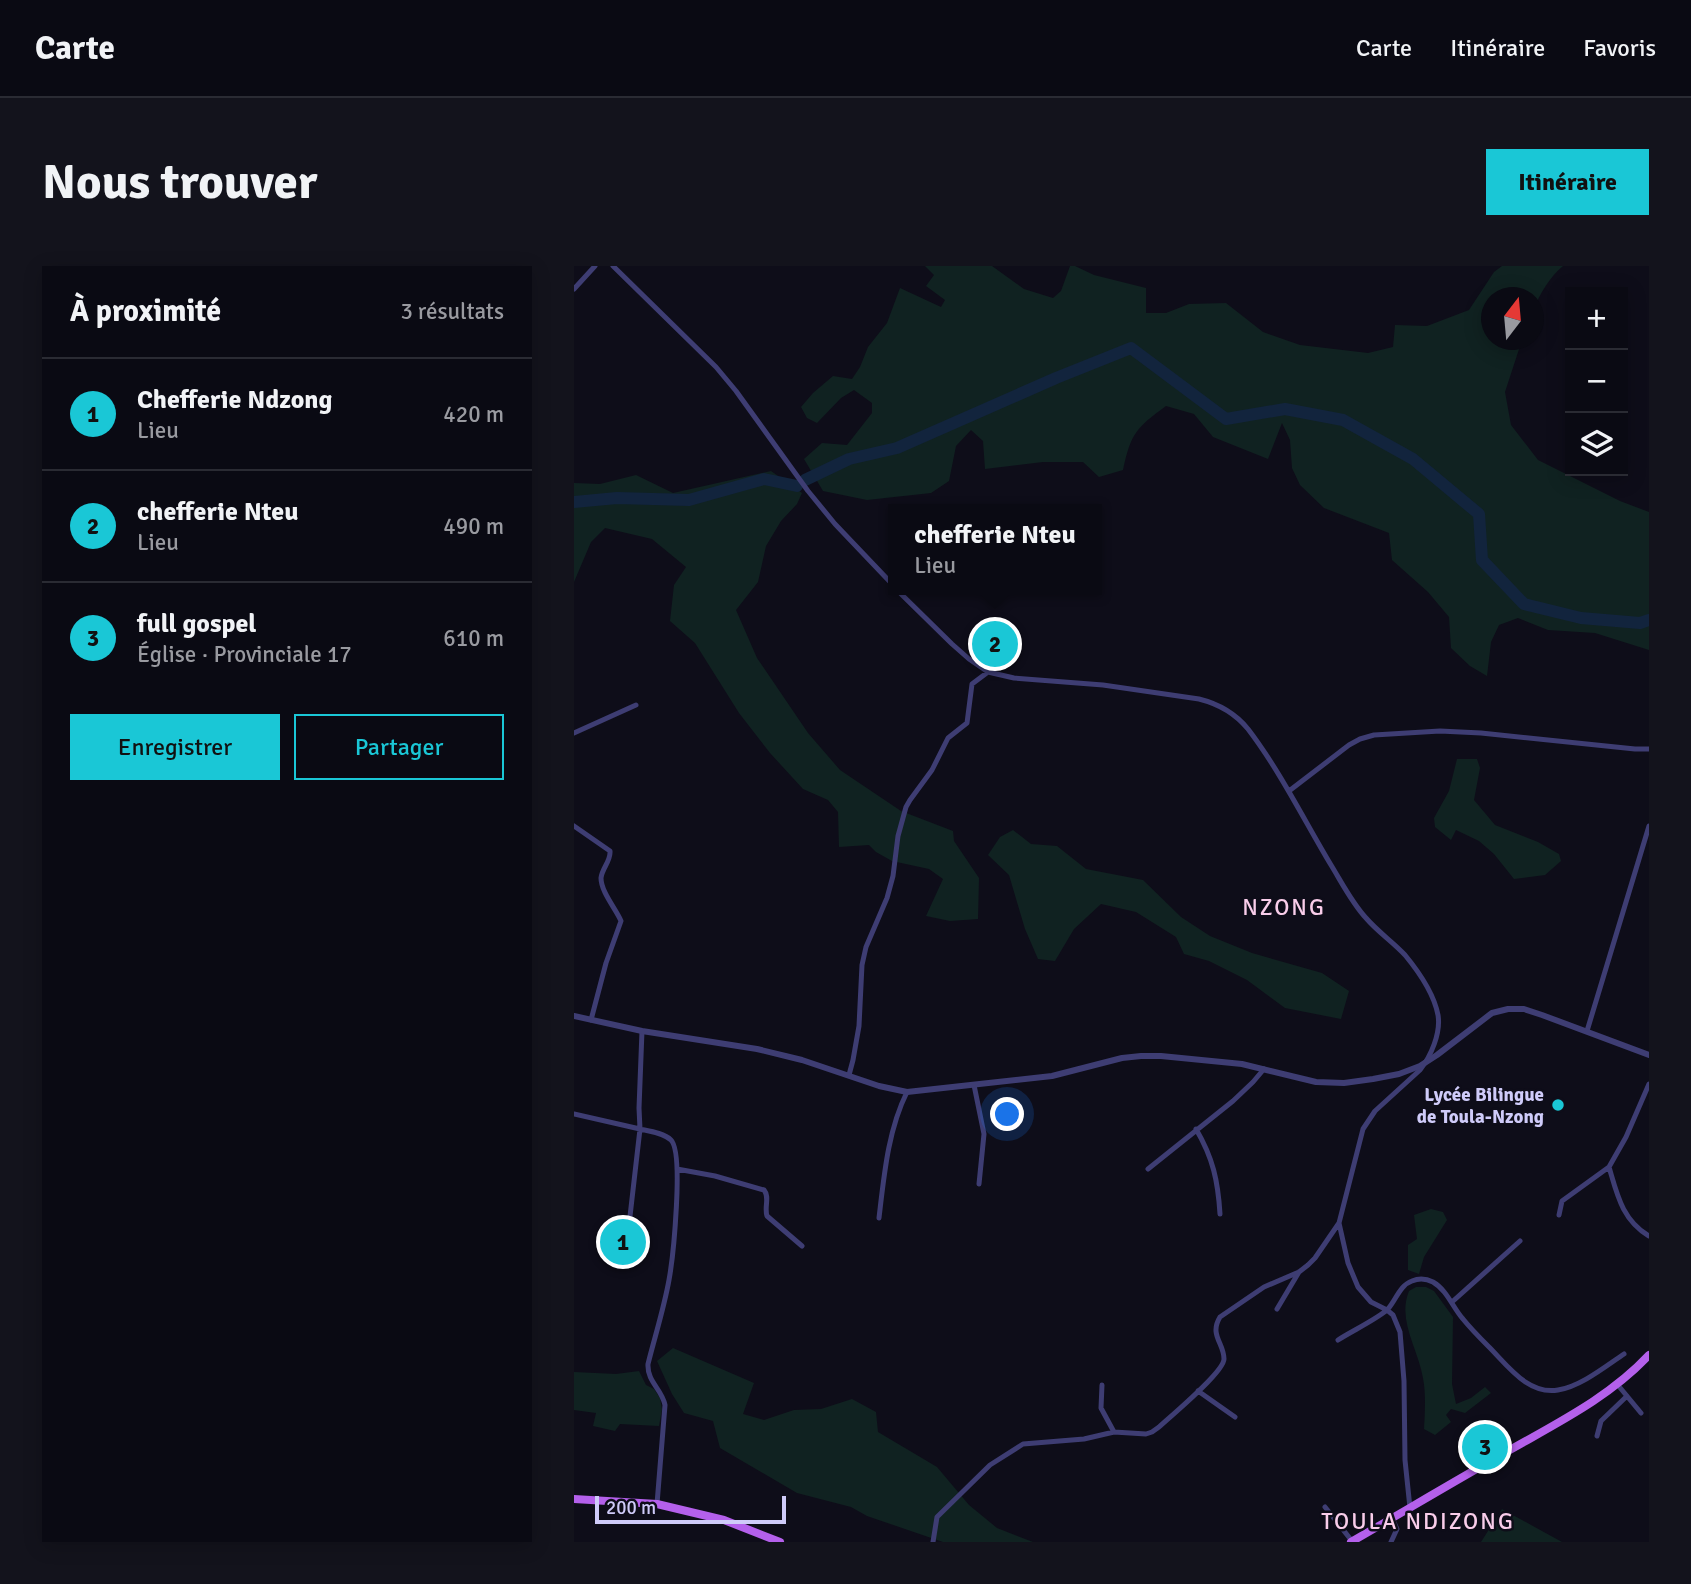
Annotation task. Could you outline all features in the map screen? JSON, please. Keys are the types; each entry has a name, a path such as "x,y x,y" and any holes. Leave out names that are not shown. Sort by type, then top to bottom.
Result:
{"main road":[{"path":"1351,1541 1560,1422 1617,1384 1649,1355"},
{"path":"574,1499 657,1504 724,1520 780,1542"}],"street":[{"path":"574,289 595,266"},
{"path":"613,266 716,367 808,491 888,580"},
{"path":"902,595 952,644 988,672 1014,678 1144,690 1212,702 1237,716 1248,728 1289,791 1355,903 1365,917 1405,956 1420,977 1431,996 1439,1026 1426,1062 1376,1111 1363,1129 1339,1223 1315,1258 1299,1272 1264,1287 1220,1317 1216,1330 1224,1359 1222,1366 1199,1391 1152,1432 1146,1434 1114,1432 1084,1439 1023,1444 997,1459 937,1517 933,1542"},
{"path":"849,1075 859,1026 862,965 866,947 887,898 906,807 932,770 948,738 967,723 972,684 988,672"},
{"path":"574,733 636,705"},
{"path":"1289,791 1349,745 1374,735 1440,731 1481,733 1649,749"},
{"path":"574,825 611,853 601,881 621,921 606,963 591,1020"},
{"path":"1587,1031 1649,826"},
{"path":"574,1016 642,1031 757,1049 907,1092 1052,1076 1122,1058 1141,1056 1227,1062 1316,1082 1344,1083 1373,1079 1399,1074 1426,1062 1492,1013 1508,1009 1524,1009 1649,1055"},
{"path":"629,1225 640,1129 642,1031"},
{"path":"1148,1169 1233,1101 1264,1069"},
{"path":"1559,1215 1562,1201 1609,1167 1626,1137 1649,1084"},
{"path":"974,1085 984,1134 979,1185"},
{"path":"879,1218 894,1125 907,1092"},
{"path":"574,1114 664,1136 672,1141 674,1146 677,1169 672,1256 648,1371 650,1379 664,1398 665,1405 657,1504"},
{"path":"1196,1129 1211,1158 1219,1187 1220,1214"},
{"path":"1609,1167 1620,1206 1640,1231 1649,1236"},
{"path":"677,1169 715,1176 764,1190 767,1196 767,1216 803,1246"},
{"path":"1339,1223 1348,1263 1357,1287 1371,1302 1393,1315 1400,1332 1405,1460 1410,1508"},
{"path":"1452,1303 1520,1241"},
{"path":"1277,1309 1299,1272"},
{"path":"1338,1340 1387,1310 1404,1285 1422,1279 1437,1285 1461,1318 1507,1366 1535,1388 1561,1390 1624,1354"},
{"path":"1617,1384 1641,1413"},
{"path":"1102,1385 1101,1408 1114,1432"},
{"path":"1199,1391 1235,1417"},
{"path":"1597,1436 1601,1421 1627,1396"},
{"path":"1325,1507 1351,1541"},
{"path":"1391,1542 1397,1529 1392,1518"}],"shaded area":[{"path":"925,266 992,266 1024,289 1053,298 1061,291 1070,266 1075,266 1094,275 1146,288 1146,313 1166,313 1189,304 1226,303 1263,332 1300,345 1368,353 1393,347 1395,325 1427,326 1469,310 1481,292 1481,350 1519,350 1505,392 1511,425 1538,460 1565,474 1565,476 1649,512 1649,650 1595,633 1548,630 1518,618 1499,625 1491,642 1487,676 1470,666 1451,648 1449,617 1428,592 1392,560 1389,533 1324,508 1300,485 1292,468 1290,440 1282,423 1268,459 1213,437 1194,414 1166,406 1136,432 1123,470 1099,477 1083,462 1043,462 985,469 983,441 971,430 956,446 949,481 931,493 867,500 823,491 804,459 822,443 847,445 872,413 872,403 854,390 841,398 817,423 807,418 801,407 833,376 852,379 868,347 887,323 900,288 941,307 945,300 926,286 934,275"},
{"path":"1502,266 1563,266 1544,289 1544,287 1484,287 1494,272"},
{"path":"771,471 802,493 766,546 758,582 736,610 757,658 808,733 840,770 901,811 953,831 954,841 979,878 978,919 950,921 926,916 943,879 929,869 892,861 869,845 839,847 838,812 828,800 803,789 770,753 739,713 695,643 670,621 674,585 686,567 652,539 605,528 591,542 574,582 574,483 600,484 636,475 673,493"},
{"path":"1457,759 1477,759 1480,768 1474,800 1495,825 1538,842 1559,854 1561,861 1545,875 1514,879 1494,854 1479,841 1456,830 1451,840 1435,827 1434,818 1449,791"},
{"path":"1013,830 1031,844 1057,846 1086,869 1143,880 1181,917 1210,936 1252,953 1322,973 1349,991 1341,1019 1285,1008 1247,980 1209,961 1184,954 1176,937 1136,912 1101,904 1074,929 1055,961 1038,959 1025,929 1009,875 988,855 1000,837"},
{"path":"1431,1209 1443,1212 1447,1220 1424,1257 1419,1274 1408,1270 1408,1245 1417,1239 1414,1215"},
{"path":"1416,1287 1426,1287 1434,1291 1453,1317 1452,1384 1456,1404 1471,1398 1485,1387 1491,1393 1465,1413 1451,1409 1446,1415 1451,1422 1435,1435 1424,1429 1423,1378 1405,1313 1409,1291"},
{"path":"673,1348 754,1383 743,1414 764,1420 794,1410 821,1409 852,1399 876,1412 878,1432 937,1467 969,1505 997,1528 1033,1542 943,1542 867,1516 851,1507 797,1493 720,1448 713,1421 684,1413 657,1361"},
{"path":"639,1371 646,1385 654,1389 660,1398 662,1409 659,1426 620,1424 615,1431 593,1426 596,1413 574,1410 574,1372 616,1374"},
{"path":"1502,1509 1562,1542 1481,1542"}],"waterway":[{"path":"805,480 849,459 897,448 1131,348 1226,419 1285,409 1343,420 1413,459 1479,514 1482,560 1524,604 1581,618 1640,623 1649,620"},
{"path":"574,502 617,498 689,500 764,479 797,486"}],"place":[{"name":"chefferie Nteu","path":"995,644"},
{"name":"Lycée Bilingue de Toula-Nzong","path":"1558,1105"},
{"name":"Chefferie Ndzong","path":"623,1242"},
{"name":"full gospel","path":"1485,1447"}],"district":[{"name":"NZONG","path":"1284,907"},
{"name":"TOULA NDIZONG","path":"1418,1521"}]}
